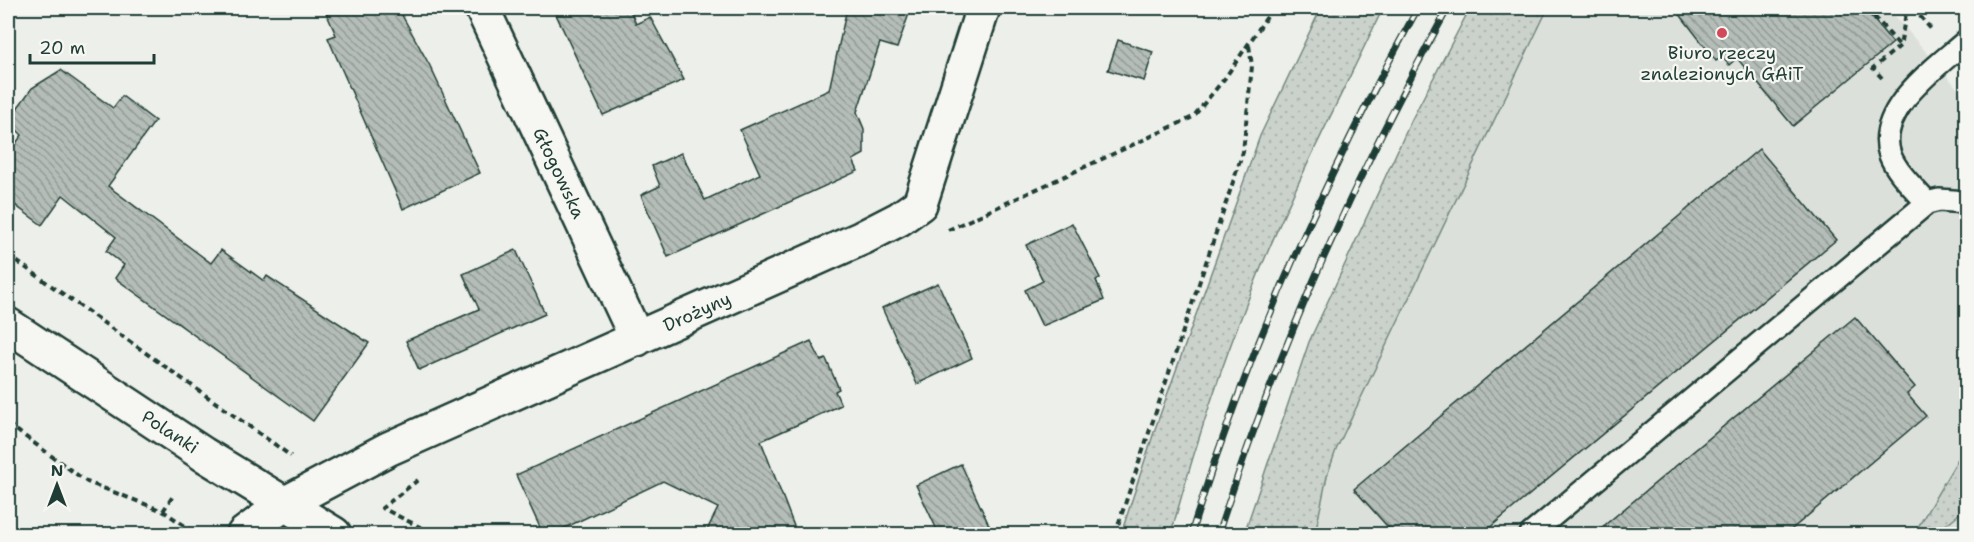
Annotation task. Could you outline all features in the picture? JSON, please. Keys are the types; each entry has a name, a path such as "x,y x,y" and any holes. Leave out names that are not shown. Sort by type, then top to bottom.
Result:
{"street":[{"name":"Głogowska","path":"482,8 637,339"},
{"name":"Drożyny","path":"244,534 284,504 388,449 637,339 899,219 920,204 983,8"},
{"name":"Polanki","path":"8,325 334,534"}],"lane":[{"path":"1927,203 1893,162 1888,148 1891,125 1909,93 1966,41"},
{"path":"1531,534 1927,203 1939,200 1966,202"}],"path":[{"path":"1867,8 1900,46"},
{"path":"1873,68 1900,46 1906,8"},
{"path":"1115,534 1243,152 1252,66 1249,44"},
{"path":"8,255 293,457"},
{"path":"8,424 87,482 163,511 197,534"},
{"path":"163,511 173,496"},
{"path":"382,508 434,534"}],"shaded area":[{"path":"1321,8 1383,8 1261,267 1215,390 1171,534 1121,534 1155,429 1260,136"},
{"path":"1470,8 1548,8 1336,450 1327,476 1315,534 1244,534 1309,342 1412,119"},
{"path":"1548,8 1888,8 1966,98 1966,534 1315,534 1327,476 1336,450"},
{"path":"1959,457 1966,466 1966,508 1935,534 1914,534"}],"building":[{"path":"324,8 398,8 430,66 480,173 403,209 328,38 336,35"},
{"path":"553,8 629,8 636,24 650,17 684,80 603,115"},
{"path":"847,8 911,8 897,48 880,43 857,112 864,129 864,154 853,160 858,171 668,257 641,195 660,186 652,166 681,153 705,200 760,174 740,130 829,90"},
{"path":"1675,8 1864,8 1893,43 1793,126 1737,58 1729,65 1722,57 1716,61"},
{"path":"1118,40 1153,52 1144,81 1108,70"},
{"path":"61,70 113,108 122,96 155,121 108,186 211,263 221,250 264,281 267,276 369,343 313,421 115,278 124,265 106,251 116,237 63,195 42,225 8,200 8,154 22,135 8,121 32,88"},
{"path":"1759,149 1836,240 1482,534 1394,534 1354,489"},
{"path":"1072,223 1100,278 1096,280 1104,300 1042,326 1025,290 1043,281 1026,245"},
{"path":"516,250 545,314 419,370 406,341 479,309 463,274"},
{"path":"938,283 972,358 917,384 882,308"},
{"path":"1855,317 1915,387 1907,394 1926,416 1786,534 1594,534"},
{"path":"811,341 821,361 826,359 839,389 835,391 841,405 761,441 797,534 705,534 718,508 663,481 552,534 543,534 516,475"},
{"path":"961,464 993,534 939,534 916,485"}],"railway":[{"path":"1191,534 1237,398 1291,265 1352,135 1418,8"},
{"path":"1218,534 1266,399 1320,265 1381,135 1448,8"}],"place":[{"name":"Biuro rzeczy znalezionych GAiT","path":"1722,33"}]}
